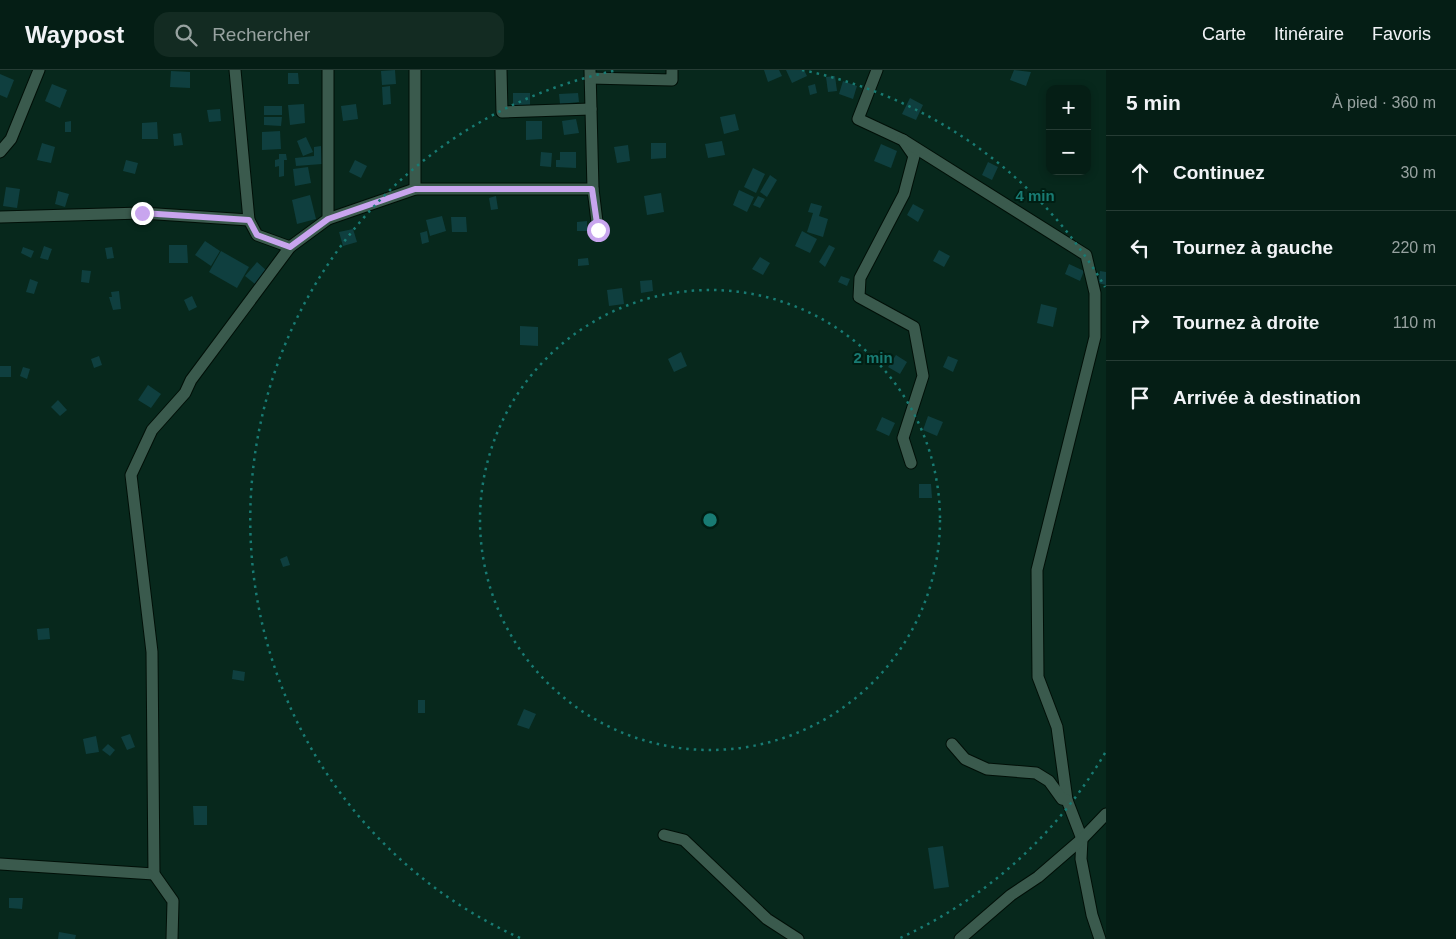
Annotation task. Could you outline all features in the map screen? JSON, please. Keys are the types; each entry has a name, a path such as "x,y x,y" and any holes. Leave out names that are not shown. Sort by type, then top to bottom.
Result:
{"street":[{"path":"0,152 12,139 39,70"},
{"path":"235,70 249,220 257,235 290,247"},
{"path":"328,70 328,219"},
{"path":"415,189 416,70"},
{"path":"502,70 502,112 591,109"},
{"path":"598,230 592,189 590,74 672,80 672,70"},
{"path":"877,70 858,119 903,140 1086,255 1095,293 1095,337 1037,570 1038,677 1056,727 1067,800 1082,839 1080,859 1092,915 1100,939"},
{"path":"903,140 914,156 904,194 860,278 859,297 914,327 923,376 903,438 911,463"},
{"path":"172,939 173,901 154,874 152,652 131,476 152,430 185,393 191,380 290,247 328,219 415,189 592,189"},
{"path":"0,217 142,213 249,220"},
{"path":"952,744 966,759 988,769 1036,773 1049,781 1062,799 1067,800"},
{"path":"960,939 1011,895 1038,877 1082,839 1106,814"},
{"path":"664,835 684,840 767,919 798,939"},
{"path":"0,864 154,874"}],"building":[{"path":"395,70 396,84 382,85 381,71"},
{"path":"764,70 779,70 782,76 768,82"},
{"path":"786,70 804,70 807,76 792,83"},
{"path":"1014,70 1031,72 1026,86 1010,80"},
{"path":"171,71 190,72 190,88 170,87"},
{"path":"288,73 298,73 299,84 288,84"},
{"path":"0,74 14,80 7,98 0,95"},
{"path":"835,76 837,91 828,92 826,77"},
{"path":"843,81 857,86 853,99 839,94"},
{"path":"52,84 67,90 60,108 45,101"},
{"path":"815,84 817,93 810,95 808,86"},
{"path":"390,86 391,104 383,105 382,87"},
{"path":"513,93 530,93 530,105 513,105"},
{"path":"578,93 579,102 560,104 559,94"},
{"path":"910,98 923,105 916,120 902,114"},
{"path":"304,104 305,123 290,125 288,105"},
{"path":"356,104 358,119 343,121 341,106"},
{"path":"264,106 282,106 282,115 264,115"},
{"path":"220,109 221,121 209,122 207,110"},
{"path":"735,114 739,130 724,134 720,117"},
{"path":"264,117 282,117 281,126 264,125"},
{"path":"576,119 579,133 564,135 562,121"},
{"path":"71,121 71,132 65,132 65,122"},
{"path":"526,121 542,121 542,139 526,140"},
{"path":"157,122 158,139 142,139 142,123"},
{"path":"280,131 281,149 262,150 262,132"},
{"path":"181,133 183,145 174,146 173,134"},
{"path":"306,137 313,152 303,156 297,141"},
{"path":"722,141 725,155 708,158 705,144"},
{"path":"42,143 55,147 51,163 37,160"},
{"path":"651,143 666,143 666,158 651,159"},
{"path":"881,144 897,151 891,168 874,161"},
{"path":"628,145 630,161 617,163 614,147"},
{"path":"321,146 322,164 296,166 295,158 314,156 314,147"},
{"path":"541,152 552,153 551,167 540,166"},
{"path":"560,152 576,152 576,168 556,167 556,160 560,160"},
{"path":"279,154 286,154 287,160 284,160 284,176 279,177 279,166 275,167 275,160 279,159"},
{"path":"126,160 138,163 135,174 123,171"},
{"path":"355,160 367,166 361,178 349,172"},
{"path":"988,162 998,167 992,180 982,175"},
{"path":"308,167 311,183 295,186 293,169"},
{"path":"753,168 765,174 756,193 744,187"},
{"path":"770,175 777,180 767,197 760,192"},
{"path":"6,187 20,189 17,208 3,206"},
{"path":"739,190 754,197 747,212 733,205"},
{"path":"58,191 69,194 65,207 55,204"},
{"path":"661,193 664,212 647,215 644,196"},
{"path":"310,195 316,219 297,224 292,200"},
{"path":"496,196 498,209 491,210 489,198"},
{"path":"758,196 765,199 760,208 753,205"},
{"path":"811,203 822,206 819,216 828,219 823,237 807,232 813,213 808,212"},
{"path":"913,204 924,210 918,222 907,215"},
{"path":"442,216 446,231 430,236 426,220"},
{"path":"451,217 466,217 467,232 452,232"},
{"path":"587,221 587,231 577,231 577,222"},
{"path":"353,229 357,242 343,246 339,232"},
{"path":"427,231 429,242 422,244 420,233"},
{"path":"802,231 817,239 810,253 795,246"},
{"path":"205,241 220,251 211,266 195,255"},
{"path":"169,245 187,245 188,263 169,263"},
{"path":"829,245 835,248 825,267 819,262"},
{"path":"44,246 52,249 48,260 40,258"},
{"path":"23,247 34,251 31,258 21,253"},
{"path":"112,247 114,258 107,259 105,248"},
{"path":"939,250 950,256 944,267 933,261"},
{"path":"221,251 249,267 237,288 209,272"},
{"path":"760,257 770,263 763,275 752,269"},
{"path":"588,258 589,265 578,266 578,259"},
{"path":"257,262 267,271 255,284 245,276"},
{"path":"1069,264 1084,271 1080,281 1065,274"},
{"path":"82,270 91,271 89,283 81,282"},
{"path":"1100,271 1106,272 1106,285 1098,283"},
{"path":"841,276 850,279 847,286 838,282"},
{"path":"30,279 38,282 34,294 26,292"},
{"path":"652,280 653,291 641,293 640,281"},
{"path":"622,288 624,304 609,306 607,290"},
{"path":"119,291 121,309 113,310 109,297 112,297 111,292"},
{"path":"192,296 197,307 189,311 184,300"},
{"path":"1041,304 1057,308 1053,327 1037,323"},
{"path":"520,326 538,327 538,346 520,345"},
{"path":"681,352 687,366 674,372 668,359"},
{"path":"896,355 907,362 900,374 888,367"},
{"path":"99,356 102,365 94,368 91,359"},
{"path":"948,356 958,360 953,372 943,367"},
{"path":"0,366 11,366 11,377 0,377"},
{"path":"23,367 30,369 27,379 20,376"},
{"path":"148,385 161,394 151,408 138,400"},
{"path":"58,400 67,410 60,416 51,407"},
{"path":"928,416 943,422 937,436 923,430"},
{"path":"882,417 895,423 889,436 876,430"},
{"path":"919,484 931,484 932,498 919,498"},
{"path":"287,556 290,565 283,567 280,559"},
{"path":"49,628 50,639 38,640 37,629"},
{"path":"233,670 245,672 244,681 232,679"},
{"path":"418,700 425,700 425,713 418,713"},
{"path":"524,709 536,714 529,729 517,725"},
{"path":"130,734 135,747 127,750 121,737"},
{"path":"96,736 99,752 86,754 83,739"},
{"path":"108,744 115,750 110,756 102,750"},
{"path":"193,806 207,806 207,825 194,825"},
{"path":"943,846 949,887 934,889 928,848"},
{"path":"9,898 23,898 22,909 9,908"},
{"path":"59,932 76,935 75,939 58,939"}],"route":[{"path":"142,213 249,220 257,235 290,247 328,219 415,189 592,189 598,230"}]}
